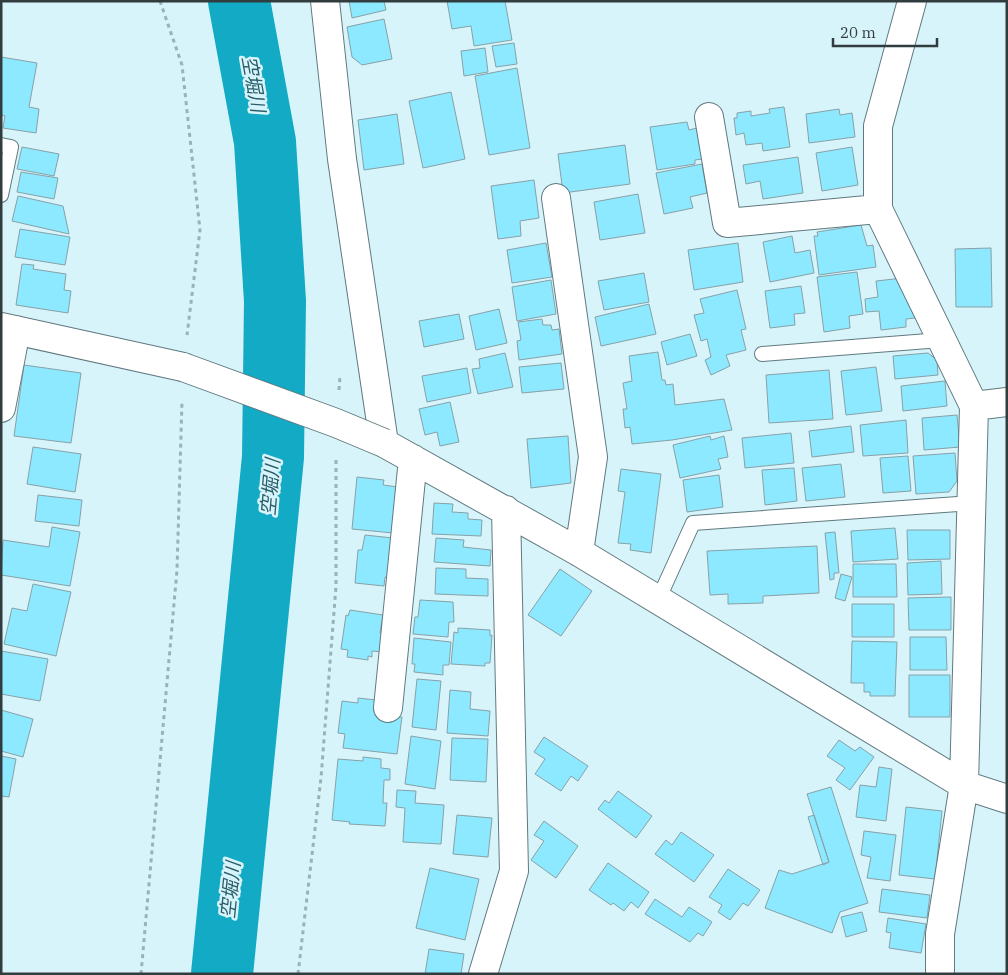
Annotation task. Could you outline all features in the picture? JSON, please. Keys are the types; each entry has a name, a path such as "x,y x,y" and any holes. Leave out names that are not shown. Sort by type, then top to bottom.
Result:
{"street":[{"path":"325,1 342,159 384,444"},
{"path":"912,1 878,126 878,209 974,406 964,785 940,934 940,974"},
{"path":"709,117 727,223 878,209"},
{"path":"556,198 593,457 579,552"},
{"path":"1,408 8,328 183,367 336,423 413,459 579,552 964,785 1007,799"},
{"path":"974,406 1007,402"},
{"path":"388,708 413,459"},
{"path":"483,974 514,872 506,510"}],"lane":[{"path":"1,145 11,147 1,195"},
{"path":"762,354 941,340"},
{"path":"658,600 693,524 972,504"}],"path":[{"path":"140,974 177,570 183,367 200,230 182,65 160,1"},
{"path":"298,974 321,778"}],"building":[{"path":"349,1 384,1 386,10 352,18"},
{"path":"447,1 505,1 512,40 474,46 471,26 452,29"},
{"path":"384,19 392,59 362,65 352,57 347,27"},
{"path":"514,43 517,64 496,67 492,46"},
{"path":"485,48 488,72 464,76 461,51"},
{"path":"1,57 37,63 29,107 39,109 36,133 3,128 5,116 1,115"},
{"path":"517,68 530,148 489,155 475,76"},
{"path":"451,92 465,159 423,168 409,101"},
{"path":"784,107 790,147 763,151 762,143 746,145 744,133 736,135 734,118 737,118 737,113 751,111 751,116 770,113 769,109"},
{"path":"839,109 840,115 852,113 855,137 809,143 806,114"},
{"path":"397,114 404,164 364,170 358,120"},
{"path":"687,122 689,130 697,128 702,159 695,160 695,164 657,170 650,127"},
{"path":"625,145 630,184 563,193 558,154"},
{"path":"22,147 59,154 54,176 17,169"},
{"path":"852,147 858,185 822,191 816,153"},
{"path":"798,157 803,193 763,199 760,181 746,184 743,165"},
{"path":"702,164 707,193 690,197 693,208 664,214 656,173"},
{"path":"21,172 58,178 54,199 17,192"},
{"path":"534,180 539,218 520,221 521,236 498,239 491,186"},
{"path":"638,194 645,233 600,240 594,202"},
{"path":"18,196 63,206 69,234 12,221"},
{"path":"861,225 867,246 873,245 876,267 819,275 814,236 818,236 817,232"},
{"path":"20,229 70,237 65,265 15,257"},
{"path":"792,236 795,253 810,250 814,273 770,282 763,242"},
{"path":"546,243 552,277 512,283 507,250"},
{"path":"738,243 743,282 694,290 688,250"},
{"path":"991,248 992,307 956,307 955,249"},
{"path":"22,264 34,265 33,269 66,274 64,290 71,291 68,313 16,305"},
{"path":"857,272 863,314 849,316 850,328 824,332 817,277"},
{"path":"644,273 649,302 604,310 598,281"},
{"path":"903,278 912,297 915,318 906,319 906,327 881,330 879,311 866,312 865,299 878,297 876,281"},
{"path":"551,280 556,314 517,321 512,287"},
{"path":"801,286 805,313 794,314 795,325 770,328 765,291"},
{"path":"737,290 746,329 741,330 746,350 726,355 730,366 711,375 705,360 711,357 707,339 701,341 694,315 704,313 700,299"},
{"path":"649,304 656,334 601,346 595,317"},
{"path":"499,309 507,343 476,350 469,316"},
{"path":"459,314 464,339 424,347 419,321"},
{"path":"542,319 543,325 551,325 552,330 559,329 562,354 519,360 517,341 521,340 518,322"},
{"path":"690,334 697,356 667,365 661,342"},
{"path":"658,352 662,380 665,380 666,385 673,384 675,405 724,399 732,430 672,440 632,444 630,427 625,428 623,409 627,409 623,383 632,381 629,356"},
{"path":"505,353 513,387 478,394 472,369 480,368 479,359"},
{"path":"928,353 937,360 938,375 895,379 893,356"},
{"path":"561,363 564,389 522,393 519,367"},
{"path":"24,365 81,373 71,443 14,436"},
{"path":"876,367 882,411 846,415 841,371"},
{"path":"467,368 471,393 427,402 422,376"},
{"path":"829,370 833,419 769,423 766,375"},
{"path":"945,381 947,406 903,411 901,386"},
{"path":"450,402 459,442 440,446 437,432 425,435 419,409"},
{"path":"957,415 960,447 924,450 922,418"},
{"path":"906,420 908,453 863,456 860,425"},
{"path":"851,426 854,452 812,457 809,431"},
{"path":"791,433 794,463 745,468 742,438"},
{"path":"568,436 571,483 531,488 527,439"},
{"path":"710,436 711,440 724,436 728,457 718,459 721,469 680,478 673,445"},
{"path":"33,447 81,454 75,492 27,484"},
{"path":"955,453 957,481 949,492 916,494 913,456"},
{"path":"908,456 911,491 883,493 880,458"},
{"path":"841,464 845,497 806,501 802,468"},
{"path":"794,468 797,501 765,505 762,470"},
{"path":"621,469 661,474 651,553 630,550 631,544 618,543 625,492 618,491"},
{"path":"719,475 723,507 687,512 683,480"},
{"path":"357,477 384,480 383,485 398,487 393,533 352,529"},
{"path":"38,495 82,500 79,526 35,521"},
{"path":"434,503 453,504 452,512 468,513 468,519 482,520 481,536 432,534"},
{"path":"52,527 80,532 70,586 1,575 3,540 49,547"},
{"path":"895,528 898,559 853,562 851,531"},
{"path":"907,530 950,530 950,559 908,560"},
{"path":"835,532 839,573 834,573 834,579 830,580 825,533"},
{"path":"365,535 393,538 389,578 385,577 384,586 355,583 358,550 362,550"},
{"path":"436,538 464,540 463,547 491,550 490,566 434,562"},
{"path":"817,546 819,593 763,596 763,603 728,604 728,594 710,595 707,551"},
{"path":"941,561 942,594 908,595 907,563"},
{"path":"853,564 896,564 897,597 853,597"},
{"path":"436,568 466,569 466,578 488,579 488,596 435,594"},
{"path":"560,569 592,591 561,636 528,615"},
{"path":"841,574 852,577 845,601 835,598"},
{"path":"33,584 71,592 56,656 4,644 12,608 27,611"},
{"path":"951,597 951,630 909,630 908,598"},
{"path":"420,600 453,602 454,622 449,622 448,637 413,634"},
{"path":"852,604 894,604 894,637 852,637"},
{"path":"350,610 383,615 380,633 385,634 382,652 372,651 372,657 368,656 368,660 347,657 348,650 341,649 346,615 348,616"},
{"path":"458,628 490,630 490,636 492,635 490,663 485,663 485,666 451,664 454,632 458,633"},
{"path":"910,637 946,637 947,670 910,670"},
{"path":"414,638 451,642 449,665 443,665 443,675 414,672 415,664 412,664"},
{"path":"852,641 897,642 895,696 870,696 870,692 864,692 864,683 851,683"},
{"path":"1,651 48,659 40,701 1,694"},
{"path":"909,675 950,675 950,717 909,717"},
{"path":"417,679 441,681 436,730 412,727"},
{"path":"450,690 471,692 470,709 490,711 488,736 447,733"},
{"path":"358,698 376,700 375,715 402,717 397,754 343,748 345,734 338,733 342,701 358,703"},
{"path":"1,710 33,719 23,757 1,751"},
{"path":"411,736 441,741 435,789 405,784"},
{"path":"544,737 588,766 578,781 571,776 561,791 535,774 545,759 534,752"},
{"path":"452,738 488,739 486,782 450,780"},
{"path":"839,740 855,751 860,747 874,757 850,790 836,780 845,768 827,756"},
{"path":"1,756 16,759 9,797 1,796"},
{"path":"363,757 381,759 381,768 390,769 390,780 384,780 383,803 387,803 385,826 349,824 350,822 332,820 338,759 363,761"},
{"path":"879,767 892,769 886,821 856,817 860,785 876,787"},
{"path":"831,787 868,903 840,912 832,933 765,908 779,870 792,874 829,862 807,794"},
{"path":"397,790 416,791 415,803 444,805 441,844 403,842 405,808 396,807"},
{"path":"618,791 652,816 636,838 598,809 605,800 609,803"},
{"path":"906,807 942,811 935,879 899,875"},
{"path":"457,815 492,818 488,857 453,854"},
{"path":"814,815 829,862 823,865 808,817"},
{"path":"544,821 578,846 556,878 531,860 544,841 534,835"},
{"path":"864,831 896,835 890,881 867,878 871,857 861,855"},
{"path":"681,832 714,855 694,882 655,854 666,840 672,845"},
{"path":"608,863 649,892 638,908 631,902 624,911 613,903 611,905 589,890"},
{"path":"430,868 479,879 465,940 416,928"},
{"path":"728,869 760,890 748,906 743,903 730,920 718,912 722,905 709,897"},
{"path":"882,889 930,895 927,918 879,912"},
{"path":"655,899 682,917 689,907 712,922 703,936 698,933 690,942 645,914"},
{"path":"862,912 867,931 846,937 841,917"},
{"path":"888,918 926,924 921,953 889,948 891,933 886,932"},
{"path":"429,949 464,954 461,974 425,974"}],"waterway":[{"name":"空堀川","path":"222,974 273,457 275,301 265,142 239,1"}]}
